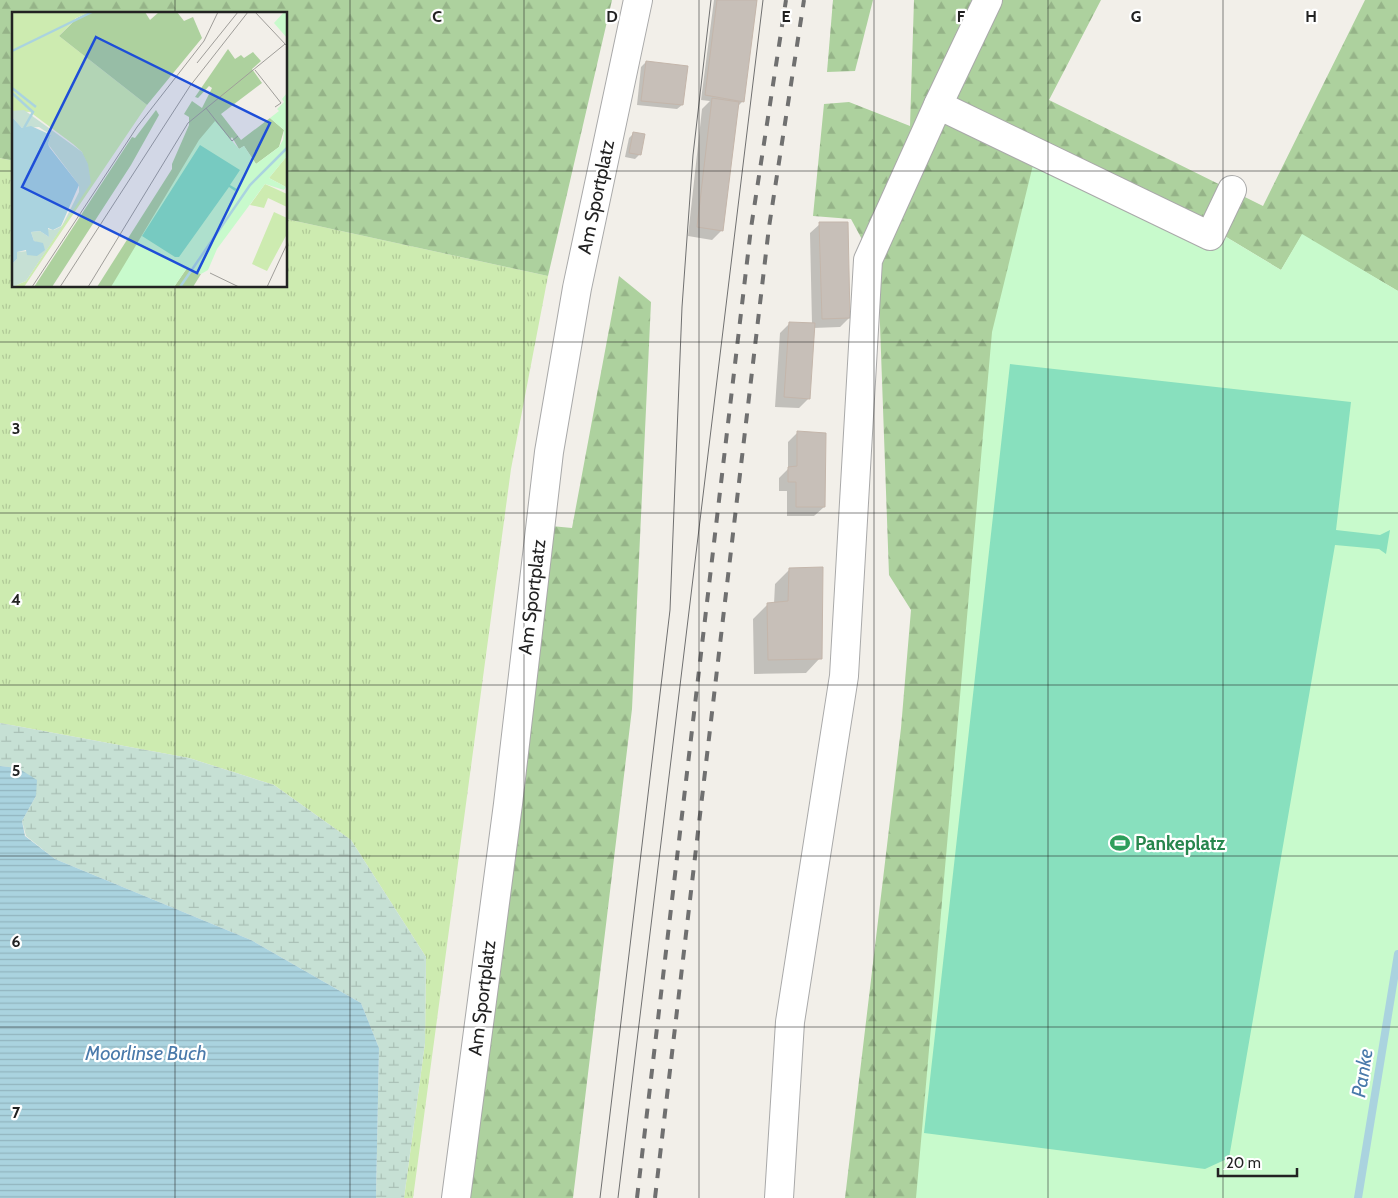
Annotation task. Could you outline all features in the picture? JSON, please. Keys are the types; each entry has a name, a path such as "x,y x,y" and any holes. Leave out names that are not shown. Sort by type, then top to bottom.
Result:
{"street":[{"name":"Am Sportplatz","path":"456,1198 509,795 549,452 577,288 638,0"},
{"path":"778,1198 790,1022 844,676 868,260 988,0"},
{"path":"938,105 1210,236 1232,190"}],"green space":[{"path":"0,0 612,0 548,276 288,219 288,12 12,12 12,161 0,158"},
{"path":"833,0 873,0 855,71 827,72"},
{"path":"914,0 1101,0 1049,100 1263,206 1365,0 1398,0 1398,291 1302,235 1281,270 1193,217 967,1198 845,1198 901,728 911,610 889,575 878,269 851,219 813,216 824,104 849,102 910,126"},
{"path":"0,158 12,161 12,288 288,288 288,219 548,276 511,469 413,1198 404,1198 425,1043 426,957 351,840 274,785 189,758 0,723"},
{"path":"1034,161 1193,217 1281,270 1302,234 1398,291 1398,1198 916,1198 992,332"},
{"path":"619,276 651,302 632,709 573,1198 466,1198 551,526 572,528"},
{"name":"Pankeplatz","path":"1010,364 1351,402 1336,530 1380,535 1390,530 1386,554 1379,549 1335,545 1229,1158 1205,1169 924,1133"},
{"path":"0,723 189,758 274,785 351,840 426,957 425,1043 404,1198 376,1198 379,1048 361,1003 251,940 55,859 26,836 22,821 36,796 18,768 0,766"}],"water":[{"name":"Moorlinse Buch","path":"0,766 18,768 37,780 36,796 22,821 25,836 55,859 251,940 361,1003 379,1048 376,1198 0,1198"}],"building":[{"path":"717,0 757,0 744,102 705,95"},
{"path":"646,61 688,66 683,105 641,101"},
{"path":"712,98 739,102 723,231 697,227"},
{"path":"633,132 645,134 641,155 629,153"},
{"path":"819,222 848,222 850,318 822,319"},
{"path":"789,322 815,323 810,399 784,397"},
{"path":"797,431 826,433 825,507 796,507 796,482 788,482 788,467 797,466"},
{"path":"823,567 822,659 768,660 767,603 788,601 789,568"}],"waterway":[{"name":"Panke","path":"1358,1198 1398,954"}],"tram line":[{"path":"600,1198 670,610 682,307 693,155 711,0"},
{"path":"618,1198 763,0"}],"railway":[{"path":"637,1198 751,228 786,0"},
{"path":"655,1198 769,227 804,0"}],"place":[{"name":"Pankeplatz","path":"1120,843"}]}
